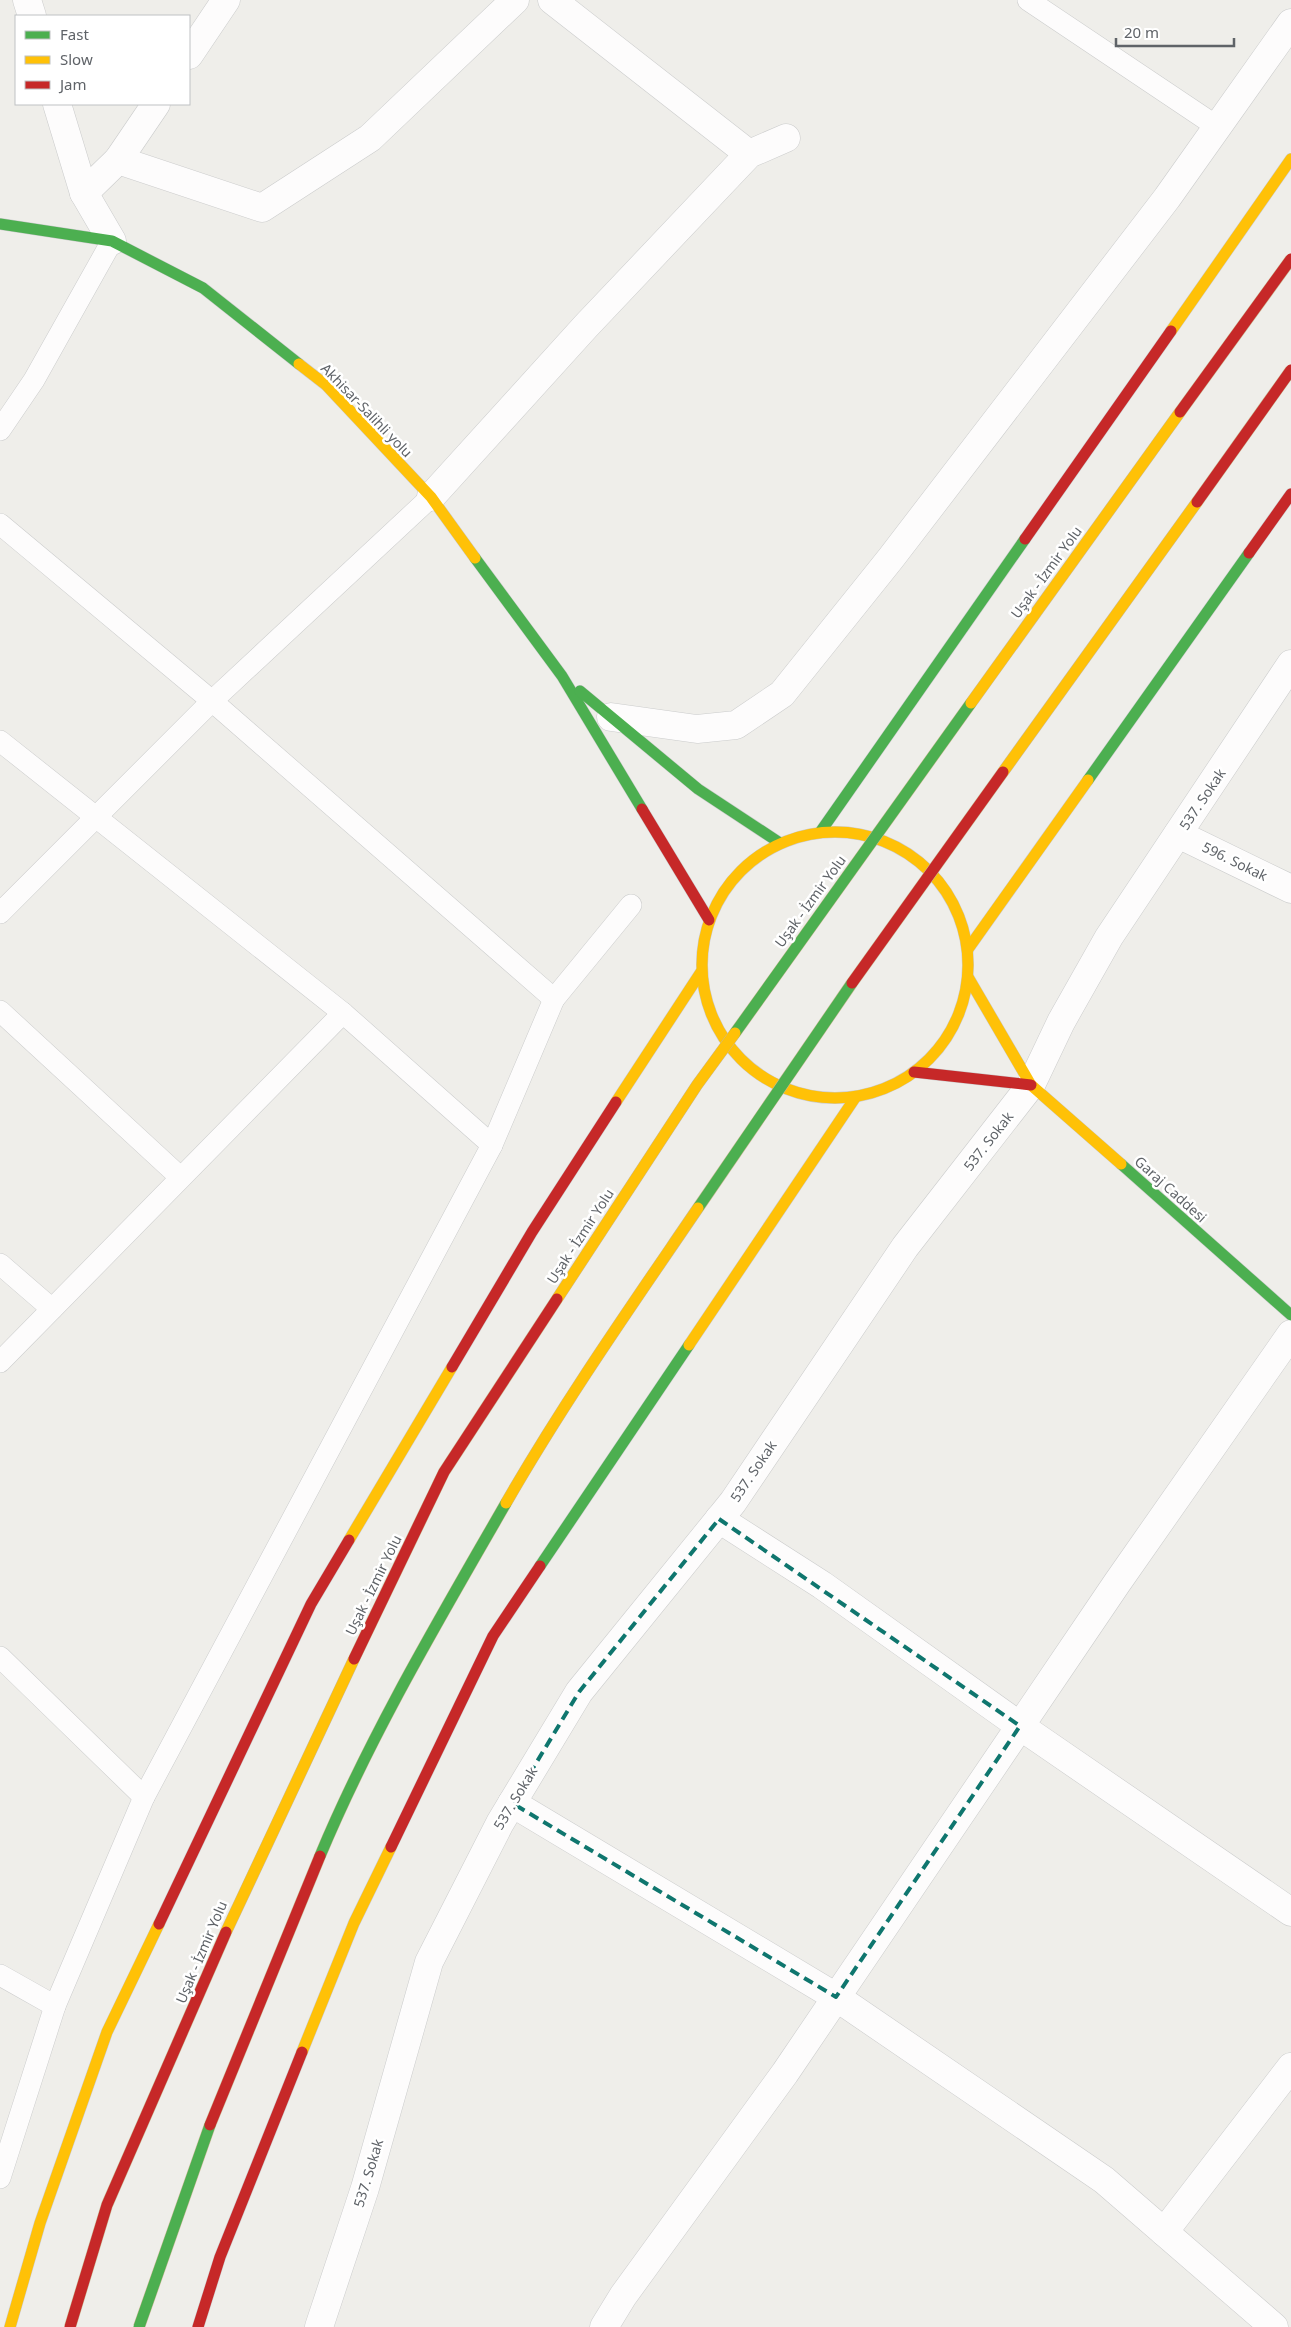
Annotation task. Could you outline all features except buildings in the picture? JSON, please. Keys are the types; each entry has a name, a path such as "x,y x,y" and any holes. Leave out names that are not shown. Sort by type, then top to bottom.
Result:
{"main road":[{"path":"822,831 1291,159"},
{"name":"Akhisar-Salihli yolu","path":"0,224 112,241 203,288 326,385 431,497 562,676"},
{"name":"Uşak - İzmir Yolu","path":"70,2327 107,2205 248,1881 444,1472 697,1085 1144,461 1291,260"},
{"path":"139,2327 210,2124 342,1804 425,1645 528,1465 616,1328 844,994 1291,370"},
{"path":"968,950 1291,494"},
{"path":"562,676 698,789 780,842"},
{"path":"562,676 709,920"},
{"path":"822,831 863,833 902,848 934,874 957,909 968,950 968,977 960,1014 941,1046 914,1072 886,1088 856,1098 818,1098 782,1088 750,1069 725,1042 716,1025 708,1008 701,972 702,945 709,920 720,895 736,874 756,856 780,842 822,831"},
{"path":"10,2327 40,2223 106,2032 311,1604 532,1232 701,972"},
{"name":"Garaj Caddesi","path":"968,977 1032,1085 1291,1315"},
{"path":"914,1072 1032,1085"},
{"path":"198,2327 220,2258 354,1923 493,1636 856,1098"}],"street":[{"path":"27,0 32,15"},
{"path":"190,54 226,0"},
{"path":"118,160 262,208 370,138 514,0"},
{"path":"552,0 749,154"},
{"path":"611,717 696,729 736,725 782,694 891,558 1167,198 1216,126 1291,23"},
{"path":"57,105 84,194 112,241"},
{"path":"84,194 118,160 155,105"},
{"path":"431,497 586,326 749,154 786,138"},
{"name":"537. Sokak","path":"319,2327 364,2188 429,1962 512,1803 579,1692 719,1519 905,1247 1032,1085 1061,1022 1109,937 1291,664"},
{"name":"596. Sokak","path":"1178,834 1291,889"},
{"path":"604,2327 623,2296 785,2072 1020,1726 1291,1334"},
{"path":"719,1519 822,1586 1020,1726 1291,1912"},
{"path":"512,1803 836,1998 1104,2180 1274,2327"},
{"path":"1164,2232 1291,2067"}],"lane":[{"path":"1028,0 1216,126"},
{"path":"0,430 34,380 112,241"},
{"path":"0,913 212,702 431,497"},
{"path":"0,524 212,702 554,999"},
{"path":"0,740 343,1013 492,1145"},
{"path":"0,2178 55,2006 144,1797 492,1145 554,999 631,905"},
{"path":"0,1011 180,1177"},
{"path":"0,1362 343,1013"},
{"path":"0,1264 52,1309"},
{"path":"0,1657 144,1797"},
{"path":"0,1975 55,2006"}],"highlighted area":[{"path":"719,1519 1020,1726 836,1997 512,1803 579,1692"}],"traffic: fast":[{"path":"0,224 112,241 203,288 299,364"},
{"path":"821,831 1025,539"},
{"path":"1088,780 1249,553"},
{"path":"475,558 562,676 642,809"},
{"path":"580,691 698,789 780,843"},
{"path":"735,1033 971,703"},
{"path":"698,1208 852,983"},
{"path":"1121,1164 1291,1315"},
{"path":"540,1566 689,1345"},
{"path":"320,1856 361,1766 407,1677 506,1503"},
{"path":"139,2327 210,2125"}],"traffic: slow":[{"path":"1171,331 1291,159"},
{"path":"299,364 326,385 431,497 475,558"},
{"path":"971,703 1180,412"},
{"path":"1003,772 1197,502"},
{"path":"968,949 1088,780"},
{"path":"822,832 848,832 874,837 898,847 920,862 938,880 953,902 963,926 968,952 968,965 968,978 963,1004 953,1028 938,1050 920,1068 898,1083 874,1093 848,1098 822,1098 796,1093 772,1083 750,1068 732,1050 717,1028 707,1004 702,978 702,952 707,926 717,902 732,880 750,862 772,847 796,837 822,832"},
{"path":"616,1102 701,972"},
{"path":"968,977 1031,1085 1121,1164"},
{"path":"557,1299 697,1085 735,1033"},
{"path":"689,1345 855,1098"},
{"path":"506,1503 575,1391 698,1208"},
{"path":"349,1540 452,1367"},
{"path":"226,1932 354,1659"},
{"path":"302,2052 354,1923 391,1847"},
{"path":"10,2327 40,2223 107,2032 159,1924"}],"traffic: jam":[{"path":"1180,412 1291,259"},
{"path":"1025,539 1171,331"},
{"path":"1197,502 1291,370"},
{"path":"1249,553 1291,494"},
{"path":"852,983 1003,772"},
{"path":"642,809 709,920"},
{"path":"914,1072 1031,1085"},
{"path":"452,1367 532,1232 616,1102"},
{"path":"354,1659 444,1472 557,1299"},
{"path":"159,1924 311,1604 349,1540"},
{"path":"391,1847 493,1636 540,1566"},
{"path":"210,2125 320,1856"},
{"path":"70,2327 107,2205 226,1932"},
{"path":"198,2327 220,2257 302,2052"}]}
